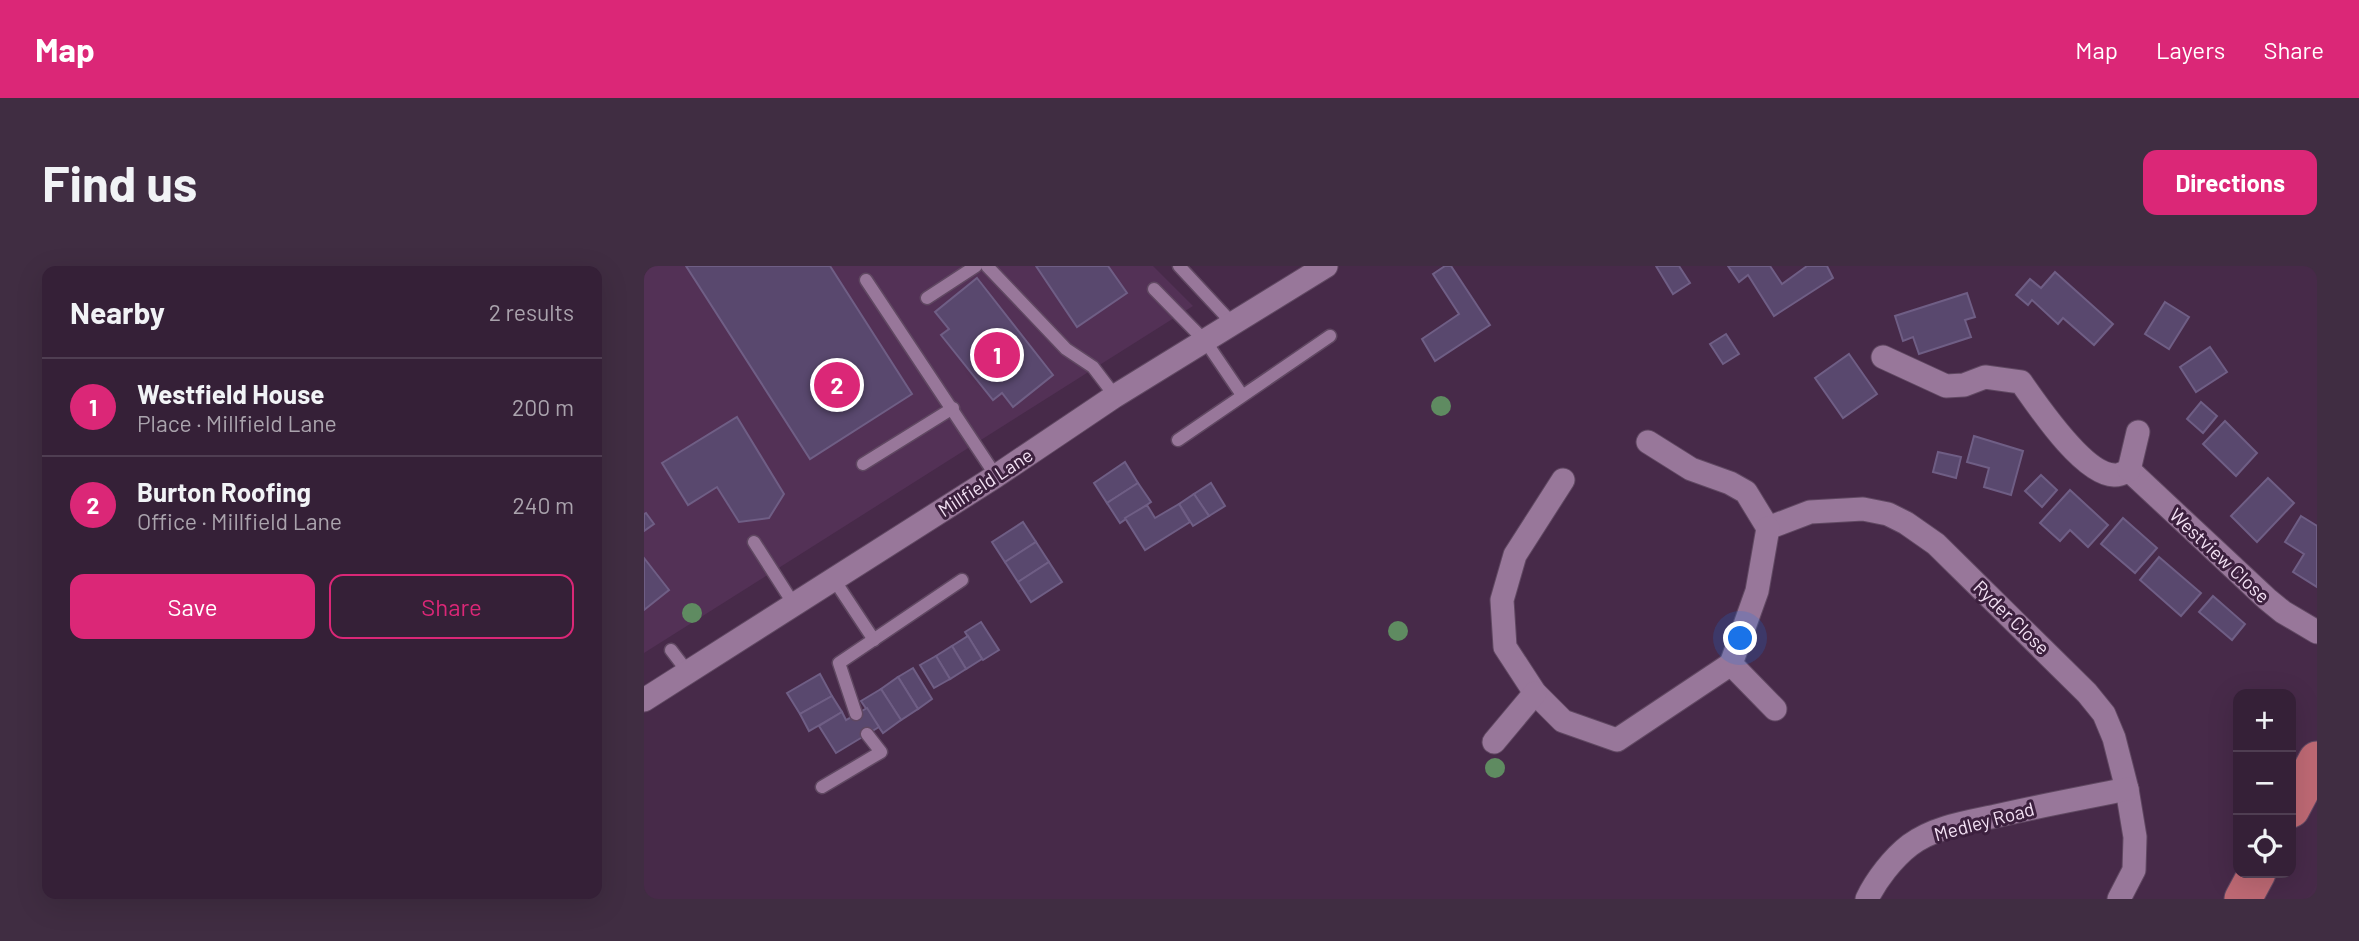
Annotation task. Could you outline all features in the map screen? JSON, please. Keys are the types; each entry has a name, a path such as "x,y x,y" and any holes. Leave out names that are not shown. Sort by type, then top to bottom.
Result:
{"main road":[{"path":"2296,799 2317,760"},
{"path":"2243,899 2254,878"}],"street":[{"name":"Millfield Lane","path":"644,699 996,476 1115,396 1326,266"},
{"path":"1883,357 1947,386 1964,385 1985,377 2021,382 2057,432 2098,471 2116,476 2129,470 2138,432"},
{"path":"1563,480 1515,555 1502,600 1505,647 1535,693 1563,721 1617,740 1731,664 1757,591 1768,528 1746,492 1730,482 1691,469 1648,442"},
{"name":"Westview Close","path":"2129,470 2267,599 2317,632"},
{"name":"Ryder Close","path":"1768,528 1810,512 1863,509 1888,514 1936,544 2043,648 2104,714 2114,738 2127,789 2135,837 2134,870 2119,899"},
{"path":"1731,664 1776,709"},
{"path":"1494,742 1535,693"},
{"name":"Medley Road","path":"1867,899 1873,887 1910,845 1935,832 2025,809 2127,789"}],"lane":[{"path":"927,298 976,266"},
{"path":"986,266 1066,349 1093,367 1115,396"},
{"path":"1179,266 1234,325"},
{"path":"866,280 996,476"},
{"path":"1154,289 1206,342 1242,395"},
{"path":"1178,440 1330,335"},
{"path":"863,464 953,408"},
{"path":"754,542 793,603"},
{"path":"833,578 874,640"},
{"path":"856,715 839,663 962,580"},
{"path":"671,650 687,671"},
{"path":"822,787 881,752 867,734"}],"shaded area":[{"path":"644,266 1153,266 1193,306 644,653"}],"building":[{"path":"686,266 830,266 912,394 810,459"},
{"path":"1036,266 1108,266 1127,293 1077,327"},
{"path":"1445,266 1451,266 1490,325 1435,361 1422,339 1459,314 1433,274"},
{"path":"1656,266 1679,266 1690,283 1673,294"},
{"path":"1728,266 1770,266 1782,284 1807,266 1827,266 1833,278 1774,316 1748,275 1739,282"},
{"path":"2055,272 2113,324 2094,345 2063,318 2058,324 2032,300 2028,305 2016,295 2030,279 2041,288"},
{"path":"977,278 1053,375 1013,407 1002,393 993,400 941,335 949,329 935,312"},
{"path":"1967,293 1975,317 1965,320 1971,337 1919,354 1913,337 1903,341 1895,316"},
{"path":"2165,302 2189,317 2169,349 2145,334"},
{"path":"1726,334 1739,354 1723,364 1710,344"},
{"path":"2210,347 2227,372 2196,392 2180,367"},
{"path":"1849,354 1877,394 1843,418 1815,378"},
{"path":"2201,402 2217,416 2203,433 2187,419"},
{"path":"737,417 784,494 769,518 739,522 717,487 688,505 662,463"},
{"path":"2225,421 2257,453 2236,476 2203,444"},
{"path":"1974,436 2023,451 2011,495 1984,487 1989,468 1967,462"},
{"path":"1938,452 1961,457 1956,478 1933,472"},
{"path":"1125,462 1138,483 1107,503 1094,483"},
{"path":"2041,475 2057,490 2042,507 2025,491"},
{"path":"2268,478 2294,503 2257,542 2231,516"},
{"path":"1138,483 1151,502 1120,523 1107,503"},
{"path":"1211,483 1225,506 1209,516 1194,494"},
{"path":"2070,490 2108,525 2088,547 2070,530 2060,541 2040,523"},
{"path":"1194,494 1209,516 1193,526 1179,504"},
{"path":"1179,504 1190,522 1145,550 1125,518 1147,505 1155,518"},
{"path":"646,513 654,524 644,531 644,514"},
{"path":"2301,516 2317,526 2317,587 2293,572 2304,554 2285,542"},
{"path":"2123,518 2157,548 2135,573 2101,544"},
{"path":"1023,522 1036,542 1005,562 992,542"},
{"path":"1036,542 1049,562 1018,582 1005,562"},
{"path":"2159,557 2201,593 2181,616 2140,580"},
{"path":"644,558 669,590 644,610"},
{"path":"1049,562 1062,582 1031,602 1018,582"},
{"path":"2213,596 2245,624 2232,640 2199,612"},
{"path":"981,622 999,650 983,660 965,632"},
{"path":"968,636 982,659 966,669 952,646"},
{"path":"952,646 966,669 950,679 936,656"},
{"path":"936,656 950,679 934,688 920,665"},
{"path":"913,668 932,699 918,709 898,677"},
{"path":"820,674 832,696 800,714 787,693"},
{"path":"898,677 918,709 901,720 881,689"},
{"path":"881,689 901,720 883,733 861,701"},
{"path":"832,696 842,712 809,731 800,714"},
{"path":"867,708 879,727 836,753 819,726 842,712 846,720"}],"place":[{"name":"Westfield House","path":"997,355"},
{"name":"Burton Roofing","path":"837,385"}]}
